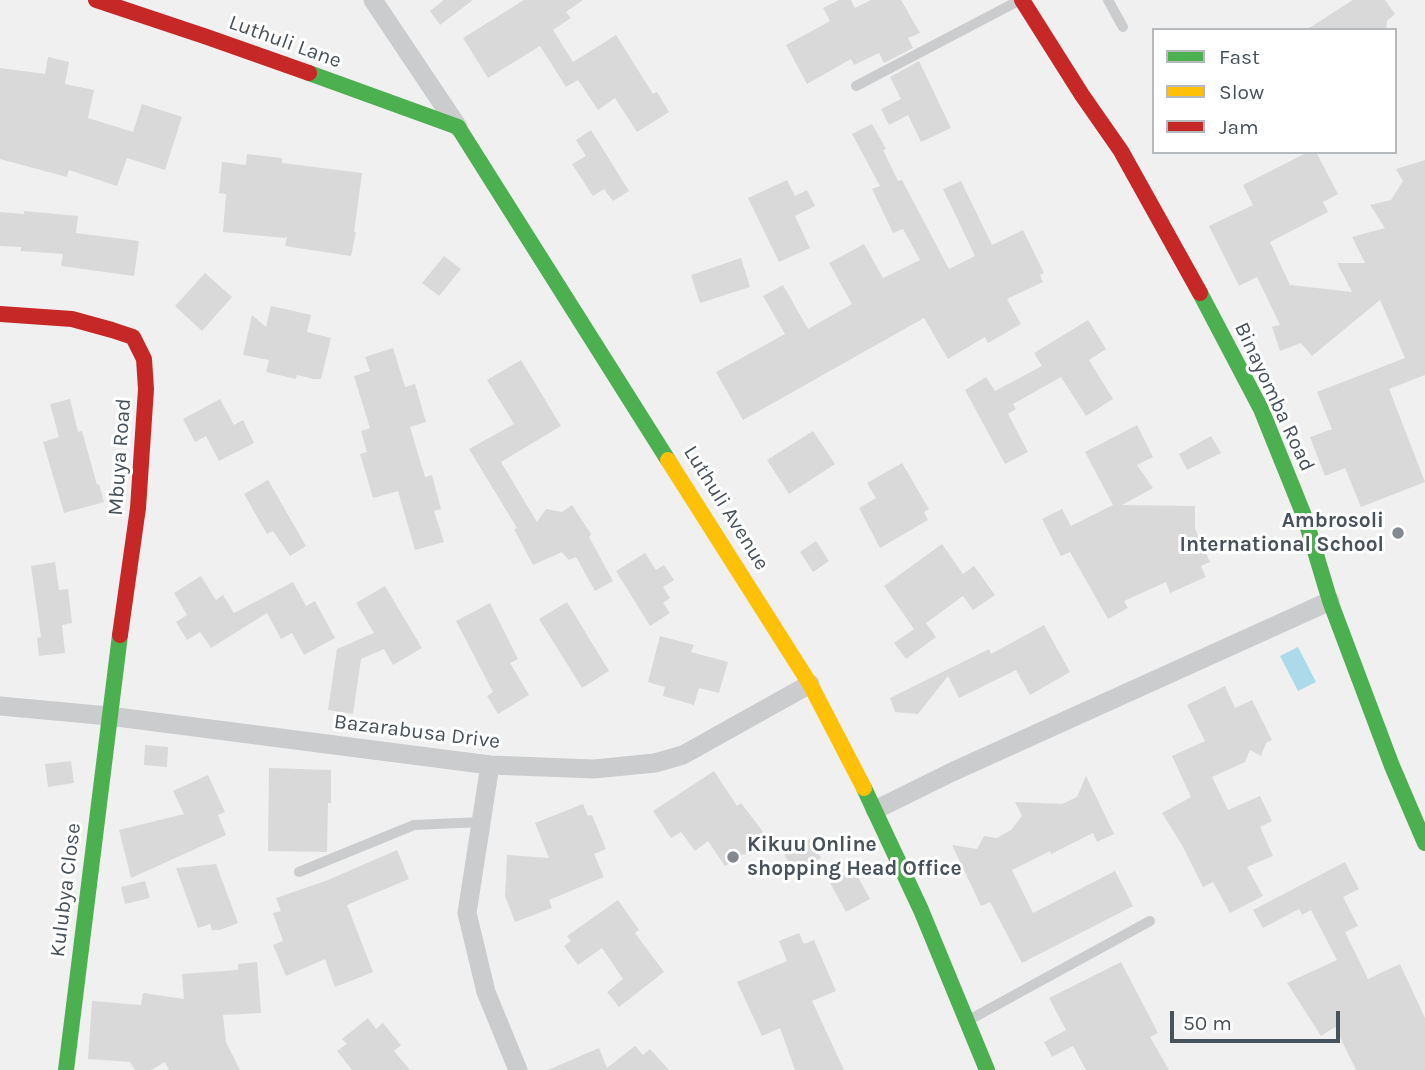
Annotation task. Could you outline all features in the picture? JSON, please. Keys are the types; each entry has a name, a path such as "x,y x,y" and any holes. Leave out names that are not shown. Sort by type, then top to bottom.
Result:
{"street":[{"name":"Luthuli Lane","path":"96,0 458,127"},
{"name":"Luthuli Avenue","path":"373,0 458,127 810,684 875,810 921,910 986,1070"},
{"name":"Binayomba Road","path":"1021,0 1121,152 1211,312 1261,409 1305,518 1330,601 1392,766 1425,843"},
{"name":"Mbuya Road","path":"0,314 72,320 112,330 133,337 144,359 146,389 138,508 109,716"},
{"path":"875,810 964,766 1330,601"},
{"name":"Bazarabusa Drive","path":"0,706 109,716 490,765 594,769 654,763 683,755 810,684"},
{"name":"Kulubya Close","path":"66,1070 109,716"},
{"path":"490,765 467,914 486,992 518,1070"}],"lane":[{"path":"856,86 1021,0"},
{"path":"1108,0 1123,27"},
{"path":"299,872 414,825 481,822"},
{"path":"967,1021 1150,921"}],"water":[{"path":"1298,647 1316,682 1298,691 1280,656"}],"building":[{"path":"444,0 473,0 440,25 430,11"},
{"path":"524,0 583,0 566,12 571,18 553,30 573,62 616,35 653,94 657,92 669,112 637,132 615,98 598,110 578,80 566,87 540,46 488,78 463,38"},
{"path":"839,0 851,0 855,8 871,0 901,0 920,33 908,38 913,48 884,63 879,53 854,65 851,59 807,84 786,45 830,21 823,8"},
{"path":"1353,0 1385,0 1395,14 1387,21 1386,28 1309,28"},
{"path":"48,57 69,62 65,84 94,90 88,118 133,132 142,104 182,117 165,170 127,158 117,186 69,170 67,177 0,159 0,68 45,74"},
{"path":"919,61 951,128 921,142 908,115 889,125 881,109 901,99 890,77"},
{"path":"872,124 886,149 883,150 898,181 902,180 949,269 975,256 943,189 961,181 992,245 1023,230 1044,273 1040,275 1043,282 1007,299 1021,324 988,343 985,337 948,359 924,318 743,420 716,372 785,334 763,296 783,285 808,329 852,304 829,263 864,244 883,278 920,260 903,229 893,233 872,189 880,186 852,134"},
{"path":"591,130 629,191 613,201 604,189 593,196 572,164 586,156 576,140"},
{"path":"247,154 282,158 282,163 362,173 351,256 285,246 287,236 285,238 223,232 226,194 219,193 222,162 246,165"},
{"path":"1304,154 1317,154 1338,194 1323,202 1328,212 1270,242 1290,285 1352,292 1337,263 1365,263 1352,237 1385,228 1370,205 1391,200 1403,181 1396,169 1425,160 1425,375 1389,389 1425,482 1361,507 1345,468 1325,476 1310,437 1332,429 1317,392 1405,358 1380,300 1312,356 1301,343 1280,351 1272,327 1280,325 1257,277 1239,286 1209,226 1253,205 1243,185"},
{"path":"787,180 795,196 807,190 815,206 795,216 810,248 779,262 748,198"},
{"path":"24,211 78,216 76,233 139,241 134,276 61,266 63,254 21,251 21,247 0,246 0,212 24,214"},
{"path":"444,256 461,269 439,296 422,283"},
{"path":"741,258 750,287 700,303 691,275"},
{"path":"205,273 232,297 202,331 175,306"},
{"path":"271,306 311,315 307,332 331,338 321,379 297,375 296,379 266,372 269,360 243,355 252,315 266,327"},
{"path":"1088,320 1106,349 1089,360 1113,399 1086,416 1061,377 1013,404 1016,409 1008,414 1028,452 1005,464 965,390 986,377 995,391 1042,366 1034,353"},
{"path":"393,348 405,387 415,384 426,422 410,427 425,477 432,475 441,509 434,511 444,542 415,550 398,491 373,498 360,454 367,452 361,431 370,428 354,376 370,371 365,357"},
{"path":"521,360 561,426 501,462 537,522 546,509 562,512 572,505 591,534 589,537 613,581 595,591 576,557 569,560 562,552 533,565 514,529 517,528 469,449 514,424 487,380"},
{"path":"70,399 78,432 82,431 104,502 64,513 43,442 59,437 50,404"},
{"path":"220,399 234,425 243,420 254,443 219,461 206,436 195,442 183,419"},
{"path":"1137,425 1153,457 1137,465 1153,488 1122,505 1195,506 1195,529 1210,562 1201,566 1206,577 1170,593 1166,582 1124,601 1128,608 1108,619 1070,552 1061,556 1042,519 1062,509 1071,526 1113,505 1085,452"},
{"path":"813,431 835,464 789,494 767,460"},
{"path":"1211,436 1221,453 1187,470 1179,454"},
{"path":"902,463 929,509 924,512 928,520 880,548 859,508 876,498 867,483"},
{"path":"268,480 306,546 290,556 273,531 267,534 244,494"},
{"path":"816,541 829,561 813,572 800,552"},
{"path":"942,544 963,574 974,566 995,595 973,610 963,596 926,623 936,637 906,659 894,643 914,629 884,586"},
{"path":"645,553 656,570 664,565 674,580 663,587 670,598 663,603 670,613 650,626 616,571"},
{"path":"55,562 59,590 68,589 72,623 62,625 65,653 39,656 37,638 41,637 31,566"},
{"path":"201,576 216,600 223,595 234,613 293,582 306,606 315,601 335,638 304,655 292,633 281,639 267,613 211,648 200,632 187,640 176,622 187,615 174,593"},
{"path":"385,586 422,648 393,665 384,649 361,659 353,714 328,710 337,649 374,633 356,603"},
{"path":"567,602 609,671 582,688 539,619"},
{"path":"490,603 518,659 510,663 529,695 498,714 487,696 493,692 456,621"},
{"path":"1044,625 1070,672 1030,695 1016,670 959,698 948,676 918,714 895,712 890,698 989,649 991,654"},
{"path":"660,636 694,645 691,652 728,662 719,693 699,688 694,705 663,696 665,687 648,682"},
{"path":"1225,686 1235,708 1252,700 1272,740 1266,743 1261,756 1250,750 1245,762 1212,777 1228,810 1260,796 1272,821 1260,827 1273,856 1247,867 1263,896 1230,913 1213,882 1203,887 1162,813 1191,797 1172,756 1205,741 1187,705"},
{"path":"145,745 168,747 167,767 144,765"},
{"path":"71,761 74,783 48,787 45,764"},
{"path":"269,768 331,770 327,852 268,851"},
{"path":"714,771 737,806 741,803 767,837 725,866 708,841 695,851 681,832 671,838 653,811"},
{"path":"208,775 225,812 218,815 226,835 131,878 119,830 184,814 173,791"},
{"path":"1086,776 1114,834 1097,842 1093,833 1012,870 1033,913 1115,871 1133,906 1022,963 990,902 981,906 952,845 977,849 984,836 997,838 1011,830 1022,816 1015,802 1062,804 1077,797"},
{"path":"583,804 588,816 592,815 606,849 594,854 604,877 549,900 552,908 515,922 505,896 507,855 549,858 535,823"},
{"path":"810,839 821,858 795,873 784,854"},
{"path":"397,850 409,879 347,905 373,972 335,987 325,959 286,976 273,945 283,941 273,913 281,911 276,898 328,880"},
{"path":"1345,862 1359,889 1343,897 1358,926 1345,932 1368,979 1400,964 1425,1018 1425,1070 1356,1070 1335,1027 1321,1036 1287,983 1337,960 1311,910 1302,915 1299,909 1263,928 1253,910"},
{"path":"216,864 238,923 220,930 212,930 210,924 198,928 176,868"},
{"path":"854,870 870,899 846,912 830,883"},
{"path":"145,881 150,898 125,904 121,887"},
{"path":"618,900 639,930 635,933 664,972 619,1007 607,992 623,979 602,948 578,965 564,946 571,941 567,936"},
{"path":"799,933 804,944 814,940 836,991 812,1001 844,1070 795,1070 780,1028 762,1036 737,982 787,961 779,941"},
{"path":"257,962 261,1013 223,1015 226,1042 240,1070 169,1070 165,1062 151,1070 135,1070 130,1062 88,1059 92,1001 141,1005 143,993 184,999 182,974 238,970 238,964"},
{"path":"1121,962 1158,1033 1150,1037 1169,1070 1086,1070 1073,1046 1052,1057 1044,1042 1066,1030 1049,998"},
{"path":"368,1018 376,1029 383,1023 401,1045 394,1051 410,1070 352,1070 337,1051 347,1044 342,1039"},
{"path":"635,1046 643,1055 650,1049 669,1070 548,1070 599,1048 607,1068"}],"traffic: fast":[{"path":"309,73 458,127 668,460"},
{"path":"1200,293 1261,409 1305,518 1330,601 1392,766 1425,843"},
{"path":"66,1070 120,635"},
{"path":"864,788 921,910 987,1070"}],"traffic: slow":[{"path":"668,460 810,684 864,788"}],"traffic: jam":[{"path":"96,0 309,73"},
{"path":"1022,0 1121,151 1200,293"},
{"path":"0,314 72,319 112,330 133,337 144,359 146,389 138,508 120,635"}],"place":[{"name":"Ambrosoli International School","path":"1398,533"},
{"name":"Kikuu Online shopping Head Office","path":"733,857"}]}
